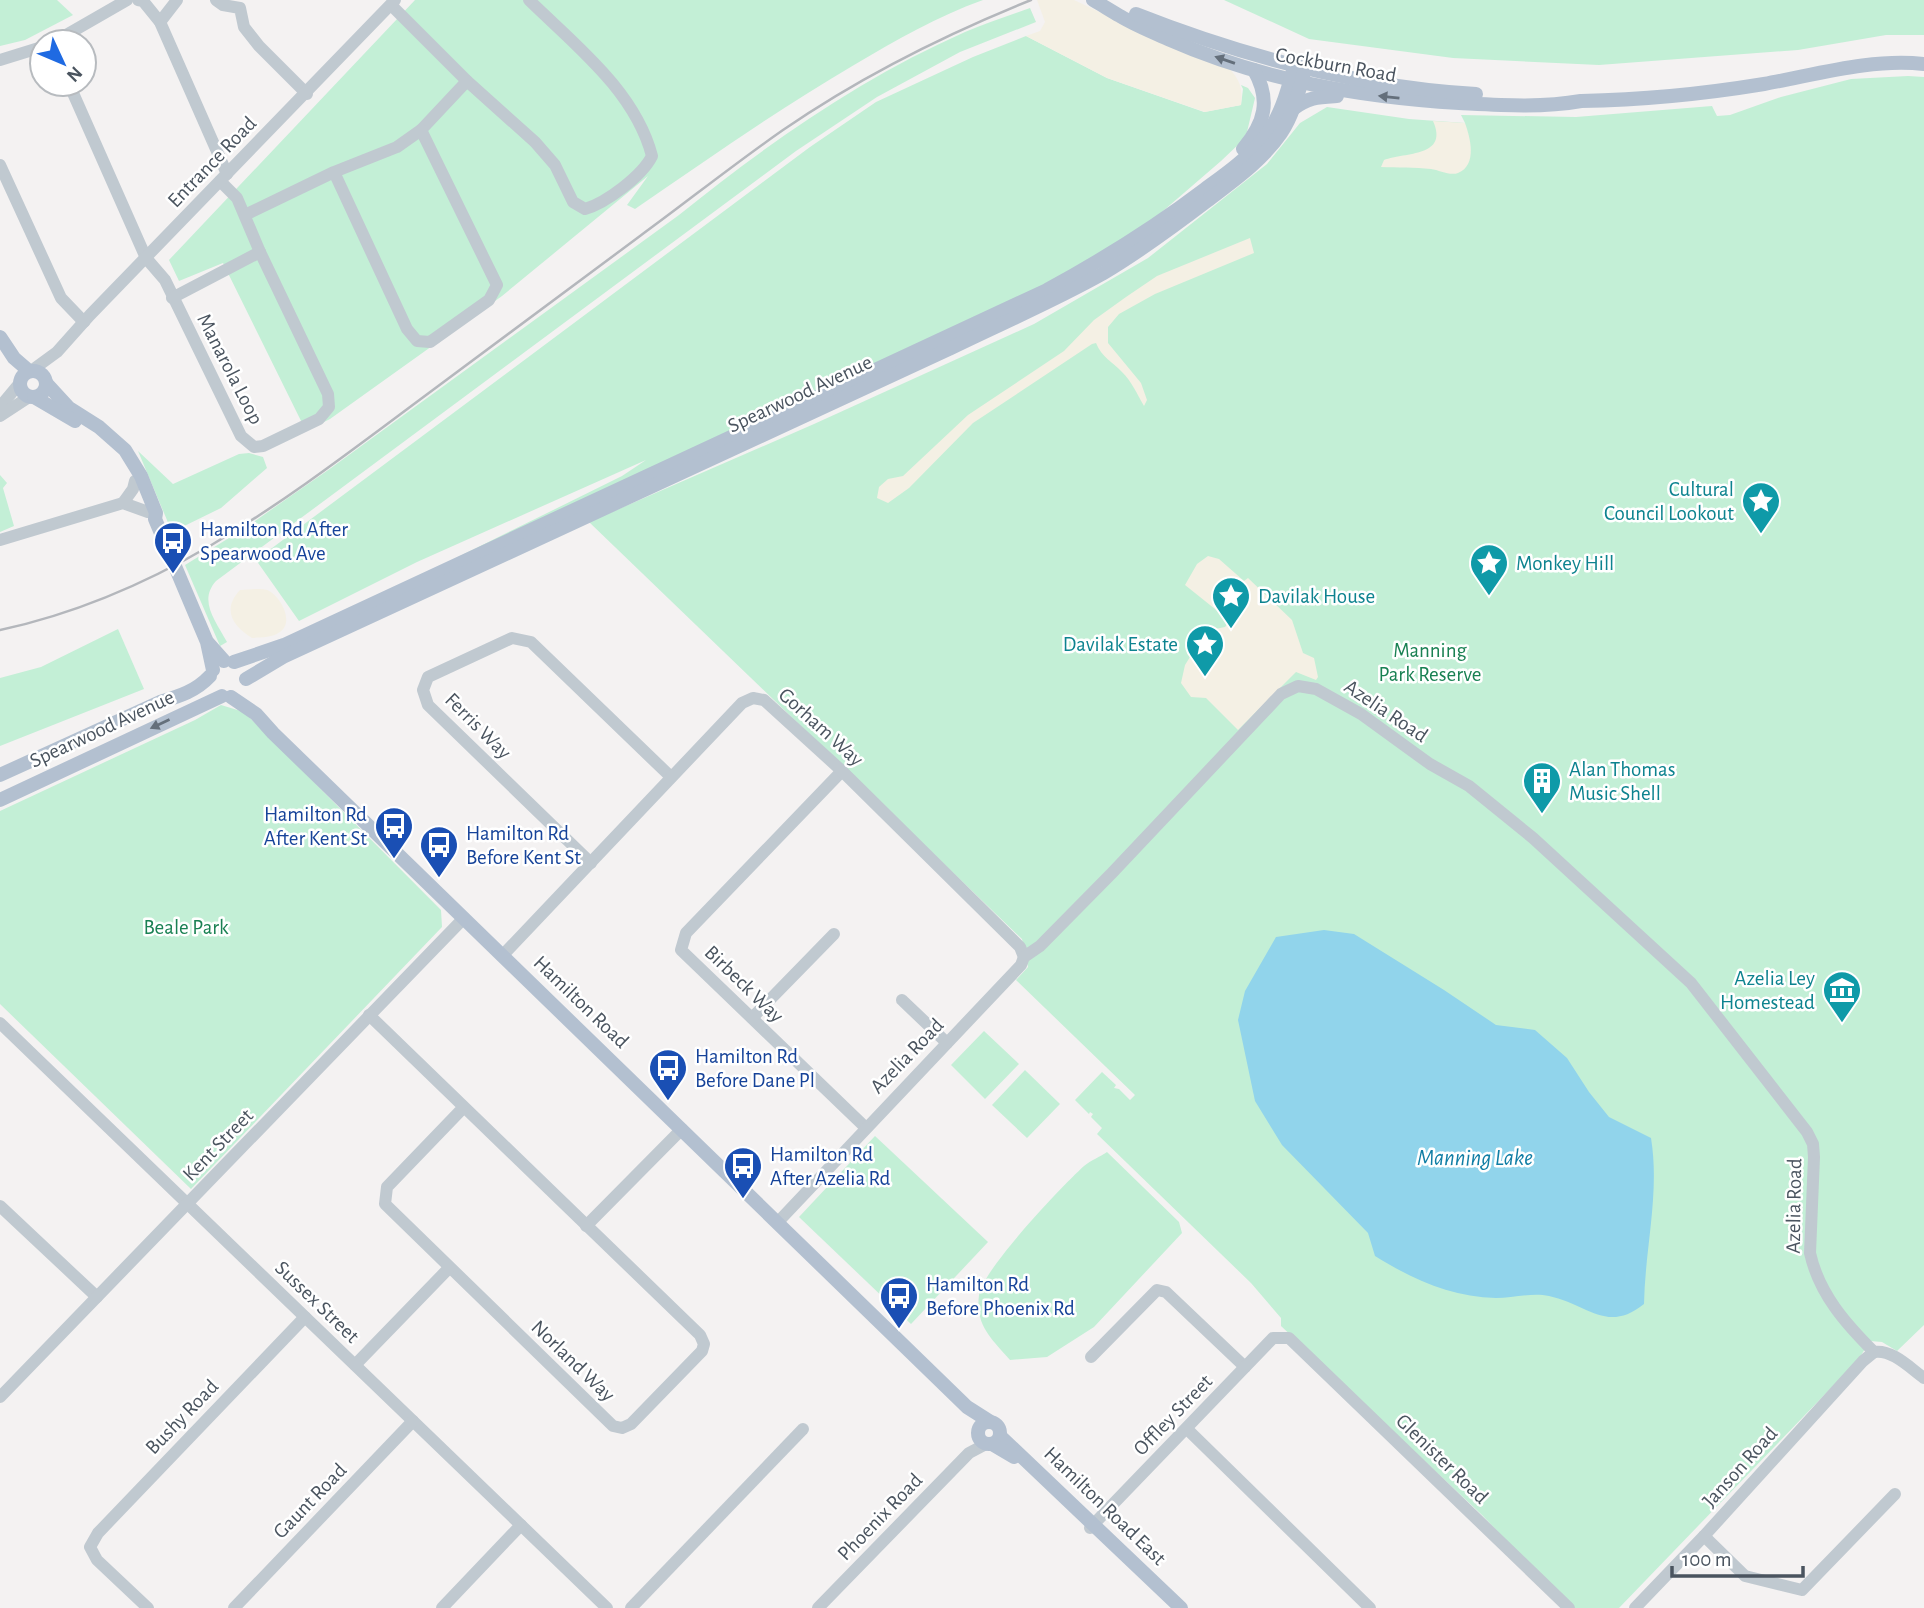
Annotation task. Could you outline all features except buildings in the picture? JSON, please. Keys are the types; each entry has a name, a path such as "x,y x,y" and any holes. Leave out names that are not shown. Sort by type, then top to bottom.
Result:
{"main road":[{"name":"Cockburn Road","path":"1095,1 1121,17 1170,40 1254,70 1433,90 1561,97 1581,101"},
{"name":"Cockburn Road","path":"1095,1 1298,74 1359,93 1420,100 1561,105 1581,101 1718,92 1841,69 1924,64"},
{"path":"1218,179 1254,137 1263,113 1265,92 1254,70"},
{"name":"Spearwood Avenue","path":"245,682 295,651 937,355 1102,273 1161,236 1254,164 1283,131 1293,109 1298,74"},
{"name":"Spearwood Avenue","path":"0,775 160,702 187,694 198,688 220,667 284,645 1047,290 1097,263 1158,224 1218,179 1262,141 1277,119 1298,74"},
{"path":"1293,109 1304,100 1319,96 1359,93"},
{"path":"0,337 25,376 21,390 105,439 123,459 220,667 214,690 226,696 237,695 245,682 243,669 220,667"},
{"path":"0,349 25,376"},
{"path":"25,376 39,372 69,408 99,427 125,450 141,476 156,513 151,516"},
{"path":"32,397 44,390 45,381"},
{"name":"Hamilton Road","path":"245,682 256,714"},
{"name":"Spearwood Avenue","path":"0,800 226,696"},
{"name":"Hamilton Road","path":"226,696 256,714 272,733 967,1407 989,1421 982,1423 986,1438"},
{"name":"Hamilton Road","path":"967,1407 986,1438"},
{"name":"Hamilton Road East","path":"986,1438 1092,1526 1181,1608"},
{"name":"Hamilton Road East","path":"1092,1526 1171,1608"}],"street":[{"path":"78,28 127,0"},
{"path":"138,0 143,1 160,22 224,178 237,198 260,251 170,294"},
{"path":"160,22 177,0"},
{"path":"216,0 223,5 240,8 244,27 307,94"},
{"path":"393,2 467,81 536,142 555,165 573,202 585,209 599,205 647,167 652,156 649,143 625,101 599,68 529,0"},
{"name":"Entrance Road","path":"0,407 25,376 58,352 393,2"},
{"path":"0,60 28,51"},
{"path":"244,215 334,172 397,147 421,130 467,81"},
{"name":"Manarola Loop","path":"75,98 143,261 165,280 240,436 254,447 263,446 319,419 329,407 328,394 260,251"},
{"path":"334,172 407,329 417,341 430,342 489,300 497,285 421,130"},
{"path":"0,165 56,286 88,318"},
{"name":"Entrance Road","path":"45,381 58,352"},
{"path":"0,416 32,397"},
{"path":"0,540 123,503 129,497 135,481"},
{"path":"123,503 151,516"},
{"name":"Ferris Way","path":"591,863 428,705 424,690 428,677 512,638 531,642 671,777"},
{"name":"Azelia Road","path":"778,1222 1021,965 1024,957 1040,946 1112,873 1280,694 1298,686 1316,689 1368,718 1430,764 1469,786 1533,838 1691,983 1807,1132 1813,1144 1810,1254 1813,1267 1835,1311 1874,1352"},
{"name":"Gorham Way","path":"502,956 742,703 753,698 764,700 842,771 1020,947 1024,957"},
{"name":"Birbeck Way","path":"842,771 686,933 681,950 865,1127"},
{"name":"Kent Street","path":"0,1397 464,918"},
{"path":"752,1018 834,934"},
{"path":"902,1000 947,1043"},
{"name":"Norland Way","path":"369,1015 701,1335 704,1344 702,1351 631,1424 622,1428 613,1426 386,1204 387,1187 464,1107"},
{"name":"Sussex Street","path":"0,1023 607,1608"},
{"path":"586,1226 682,1129"},
{"path":"0,1208 97,1297"},
{"path":"355,1365 449,1268"},
{"path":"1091,1357 1157,1290 1166,1292 1245,1367"},
{"name":"Bushy Road","path":"148,1608 97,1560 90,1547 98,1533 305,1317"},
{"name":"Offley Street","path":"1092,1526 1273,1338 1289,1338"},
{"name":"Glenister Road","path":"1289,1338 1569,1608"},
{"path":"1874,1352 1881,1351 1896,1358 1924,1378"},
{"name":"Janson Road","path":"1635,1608 1874,1352"},
{"name":"Gaunt Road","path":"234,1608 412,1421"},
{"path":"631,1608 803,1429"},
{"path":"1187,1429 1370,1608"},
{"name":"Phoenix Road","path":"818,1608 986,1438"},
{"path":"1704,1536 1745,1576 1802,1590 1895,1494"},
{"path":"442,1608 520,1525"}],"green space":[{"path":"0,0 57,0 73,15 48,28 28,28 28,38 0,46"},
{"path":"415,0 983,0 933,21 886,46 771,117 635,209 627,205 648,176 502,296 330,419 306,431 223,263 179,281 169,260"},
{"path":"1224,0 1924,0 1924,35 1886,35 1798,50 1599,65 1453,58 1309,39"},
{"path":"1030,8 1036,22 960,52 877,97 796,151 216,581 211,589 209,604 227,642 220,646 185,565 242,530 331,468 816,114 926,50"},
{"path":"1026,36 1107,78 1204,112 1241,105 1241,85 1248,88 1255,98 1247,132 1242,141 1221,161 1141,230 1054,280 450,561 622,476 646,460 417,562 299,621 256,560 810,147 876,102 973,57"},
{"name":"Manning Park Reserve","path":"1924,77 1924,1325 1897,1351 1882,1342 1870,1341 1858,1360 1619,1608 1571,1608 1482,1515 1281,1326 1281,1318 1251,1283 1097,1134 1102,1128 1091,1117 1093,1114 1089,1114 1075,1100 1102,1072 1116,1085 1114,1088 1119,1089 1130,1100 1135,1095 1016,980 1028,967 1022,939 589,522 1034,324 1148,258 1267,164 1300,123 1327,107 1409,119 1465,123 1461,115 1576,117 1712,106 1717,116 1730,115 1781,97 1851,79"},
{"path":"138,451 173,484 239,454 249,453 263,457 267,468 221,508 172,532"},
{"path":"0,475 7,483 3,488 14,526 0,532"},
{"path":"118,629 144,689 0,746 0,678 41,667"},
{"name":"Beale Park","path":"221,705 244,712 441,910 442,927 191,1189 0,1004 0,811 195,720"},
{"path":"984,1031 1019,1064 985,1099 951,1065"},
{"path":"1025,1070 1060,1104 1027,1138 992,1105"},
{"path":"875,1136 988,1242 911,1324 799,1217"},
{"path":"1107,1152 1179,1222 1182,1233 1094,1327 1047,1357 1010,1360 982,1324 978,1306 984,1283 1008,1248 1059,1191 1084,1166"}],"sand":[{"path":"1037,0 1074,0 1228,67 1240,84 1241,105 1205,112 1107,78 1026,36 1040,31 1045,22"},
{"path":"1433,121 1465,123 1471,150 1464,169 1452,174 1425,168 1381,167 1384,160 1413,154 1430,147 1435,141 1436,133"},
{"path":"1250,238 1254,253 1155,294 1119,314 1108,327 1108,343 1141,383 1147,400 1144,406 1126,376 1104,356 1096,343 1092,344 973,423 909,488 888,503 877,498 879,487 888,479 903,476 968,415 1064,351 1094,320 1126,297 1157,276"},
{"path":"1208,556 1219,559 1244,581 1248,578 1292,620 1303,653 1314,658 1318,677 1316,680 1296,672 1238,730 1206,698 1191,697 1181,683 1185,665 1195,649 1215,629 1225,627 1230,621 1185,585 1197,564"},
{"path":"256,589 272,593 284,609 286,622 277,634 252,638 239,628 232,617 231,604 240,590"}],"water":[{"name":"Manning Lake","path":"1324,930 1354,934 1496,1025 1535,1030 1567,1058 1609,1117 1651,1138 1654,1179 1644,1304 1631,1313 1608,1317 1543,1295 1479,1297 1432,1285 1375,1256 1368,1233 1282,1145 1255,1101 1238,1020 1245,991 1276,937"}],"railway":[{"path":"0,630 59,614 115,594 168,569 219,540 317,475 783,130 842,92 903,58 1031,0"}],"place":[{"name":"Cultural Council Lookout","path":"1761,535"},
{"name":"Hamilton Rd After Spearwood Ave","path":"173,575"},
{"name":"Monkey Hill","path":"1489,597"},
{"name":"Davilak House","path":"1231,630"},
{"name":"Davilak Estate","path":"1205,678"},
{"name":"Alan Thomas Music Shell","path":"1542,815"},
{"name":"Hamilton Rd After Kent St","path":"394,860"},
{"name":"Hamilton Rd Before Kent St","path":"439,879"},
{"name":"Azelia Ley Homestead","path":"1842,1024"},
{"name":"Hamilton Rd Before Dane Pl","path":"668,1102"},
{"name":"Hamilton Rd After Azelia Rd","path":"743,1200"},
{"name":"Hamilton Rd Before Phoenix Rd","path":"899,1330"}]}
